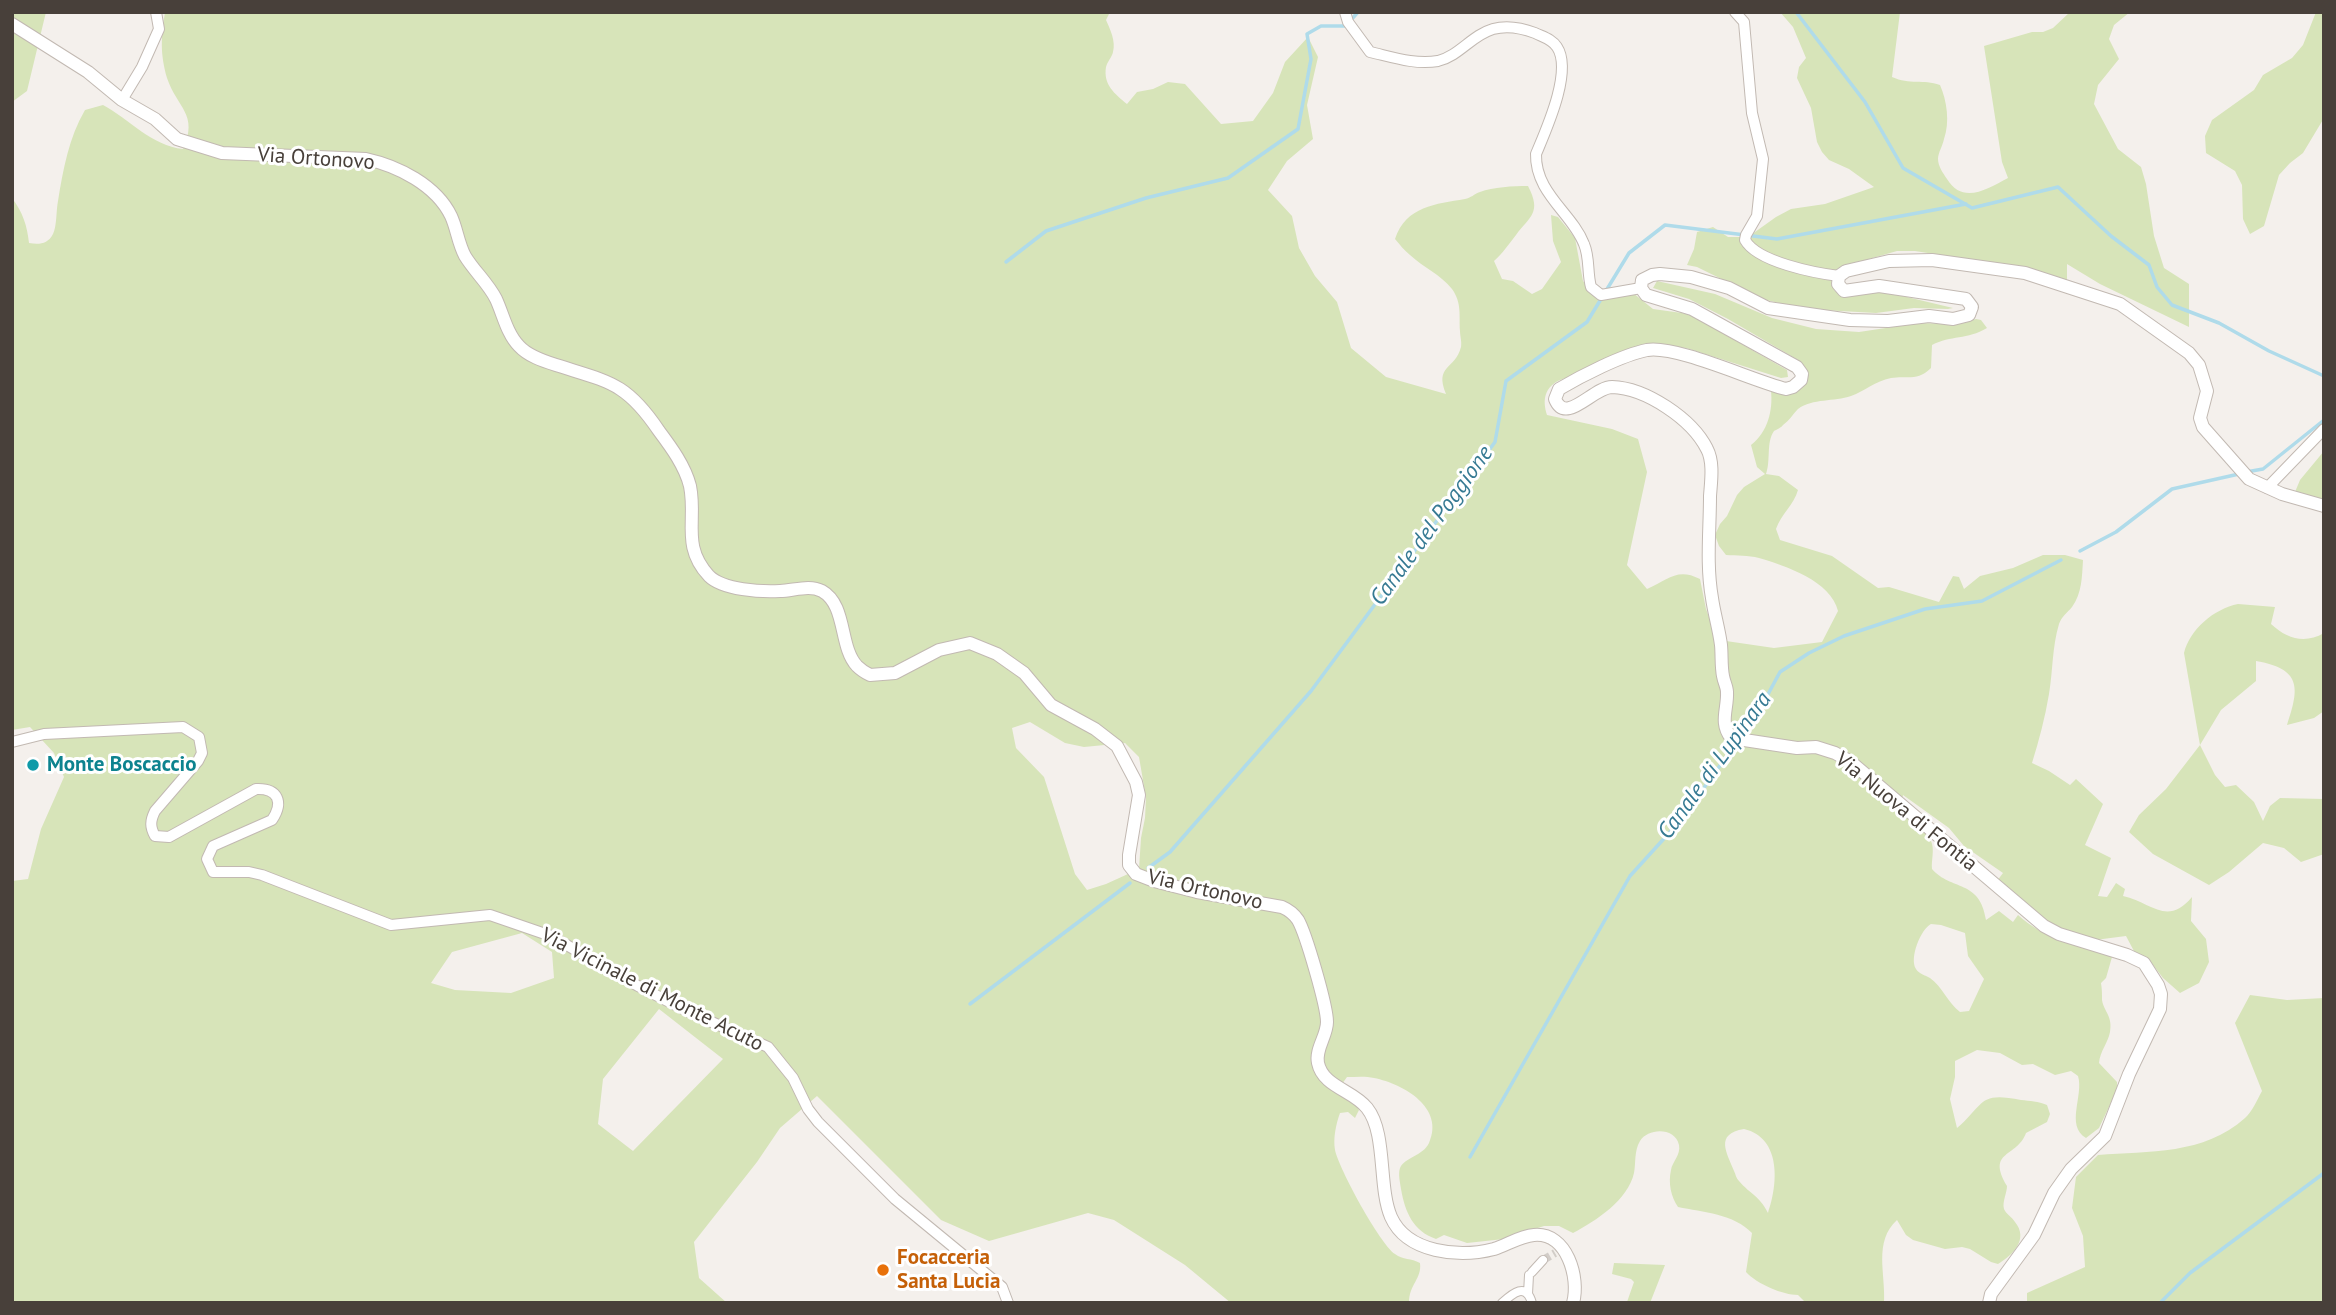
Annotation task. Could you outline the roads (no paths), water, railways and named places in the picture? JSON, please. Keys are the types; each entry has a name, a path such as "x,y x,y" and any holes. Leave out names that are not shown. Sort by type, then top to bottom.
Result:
{"street":[{"path":"122,100 142,67 159,29 156,12"},
{"path":"1735,12 1744,22 1752,113 1763,159 1757,216 1745,240 1755,251 1783,263 1821,274 1839,276 1846,271 1889,261 1932,260 2025,273 2120,304 2189,353 2199,365 2207,391 2200,418 2203,427 2249,479 2267,488 2324,506"},
{"path":"1346,17 1370,52 1412,62 1436,61 1450,57 1475,37 1496,28 1521,27 1556,45 1560,52 1561,87 1536,154 1536,164 1540,178 1585,245 1591,287 1601,295 1640,288 1642,280 1652,275 1691,277 1729,288 1768,308 1850,320 1888,321 1929,316 1953,320 1963,318 1972,307 1966,299 1900,288 1879,286 1844,291 1838,284 1839,276"},
{"name":"Via Ortonovo","path":"12,24 88,72 122,100 155,119 177,139 222,153 366,159 385,163 416,179 444,205 452,218 459,245 467,260 495,296 518,346 544,361 614,384 643,407 685,473 692,498 693,551 712,579 746,590 821,590 836,610 853,659 858,667 870,675 895,673 939,650 970,643 997,653 1024,673 1051,705 1095,729 1117,746 1136,782 1139,795 1129,855 1129,865 1136,874 1197,892 1282,907 1289,910 1299,922 1327,1023 1317,1057 1318,1065 1323,1076 1368,1109 1380,1147 1389,1213 1396,1227 1406,1238 1426,1248 1447,1252 1464,1253 1493,1249 1536,1234 1554,1241 1558,1250 1569,1259 1574,1280 1573,1303"},
{"name":"Via Nuova di Fontia","path":"1640,288 1646,295 1692,309 1716,321 1738,336 1797,367 1802,374 1798,384 1786,389 1673,353 1649,350 1577,379 1559,389 1555,399 1558,407 1564,410 1572,409 1596,391 1612,387 1641,394 1658,402 1693,428 1709,453 1709,565 1711,596 1721,643 1727,693 1725,730 1731,738 1797,748 1816,747 1851,762 2044,926 2059,934 2144,963 2158,985 2161,994 2160,1009 2129,1074 2105,1136 2071,1169 2054,1193 2034,1234 1991,1294 1989,1303"},
{"path":"2267,488 2324,429"},
{"name":"Via Vicinale di Monte Acuto","path":"12,742 44,733 183,727 199,737 202,752 198,761 151,818 151,828 155,836 169,837 256,789 266,789 278,798 277,812 272,820 213,846 207,859 213,872 248,872 262,876 391,925 489,915 551,936 638,986 768,1047 793,1078 808,1109 818,1122 895,1199 1002,1287 1008,1303"},
{"path":"1530,1298 1531,1274 1544,1260"},
{"path":"1502,1303 1514,1292 1521,1291 1530,1298"}],"waterway":[{"path":"1351,20 1358,12"},
{"path":"1796,12 1865,102 1903,168 1972,208 2058,187 2111,236 2149,265 2157,287 2172,305 2219,323 2269,351 2324,376"},
{"path":"1006,262 1046,231 1146,198 1228,178 1298,129 1311,59 1307,34 1321,26 1346,26"},
{"name":"Canale del Poggione","path":"1148,868 1170,852 1311,691 1495,442 1506,381 1587,322 1629,253 1665,225 1777,239 1966,204"},
{"name":"Canale di Lupinara","path":"2246,472 2263,469 2324,420"},
{"name":"Canale di Lupinara","path":"2080,551 2116,532 2172,489 2239,474"},
{"name":"Canale di Lupinara","path":"1741,736 1760,709 1780,672 1809,653 1844,636 1925,609 1982,601 2061,560"},
{"name":"Canale di Lupinara","path":"1470,1157 1630,876 1680,821 1737,742"},
{"name":"Canale del Poggione","path":"970,1004 1130,883"},
{"path":"2160,1303 2190,1273 2324,1173"}],"tunnel":[{"path":"1543,1260 1555,1253"}],"place":[{"name":"Monte Boscaccio","path":"33,765"},
{"name":"Focacceria Santa Lucia","path":"883,1270"}]}
